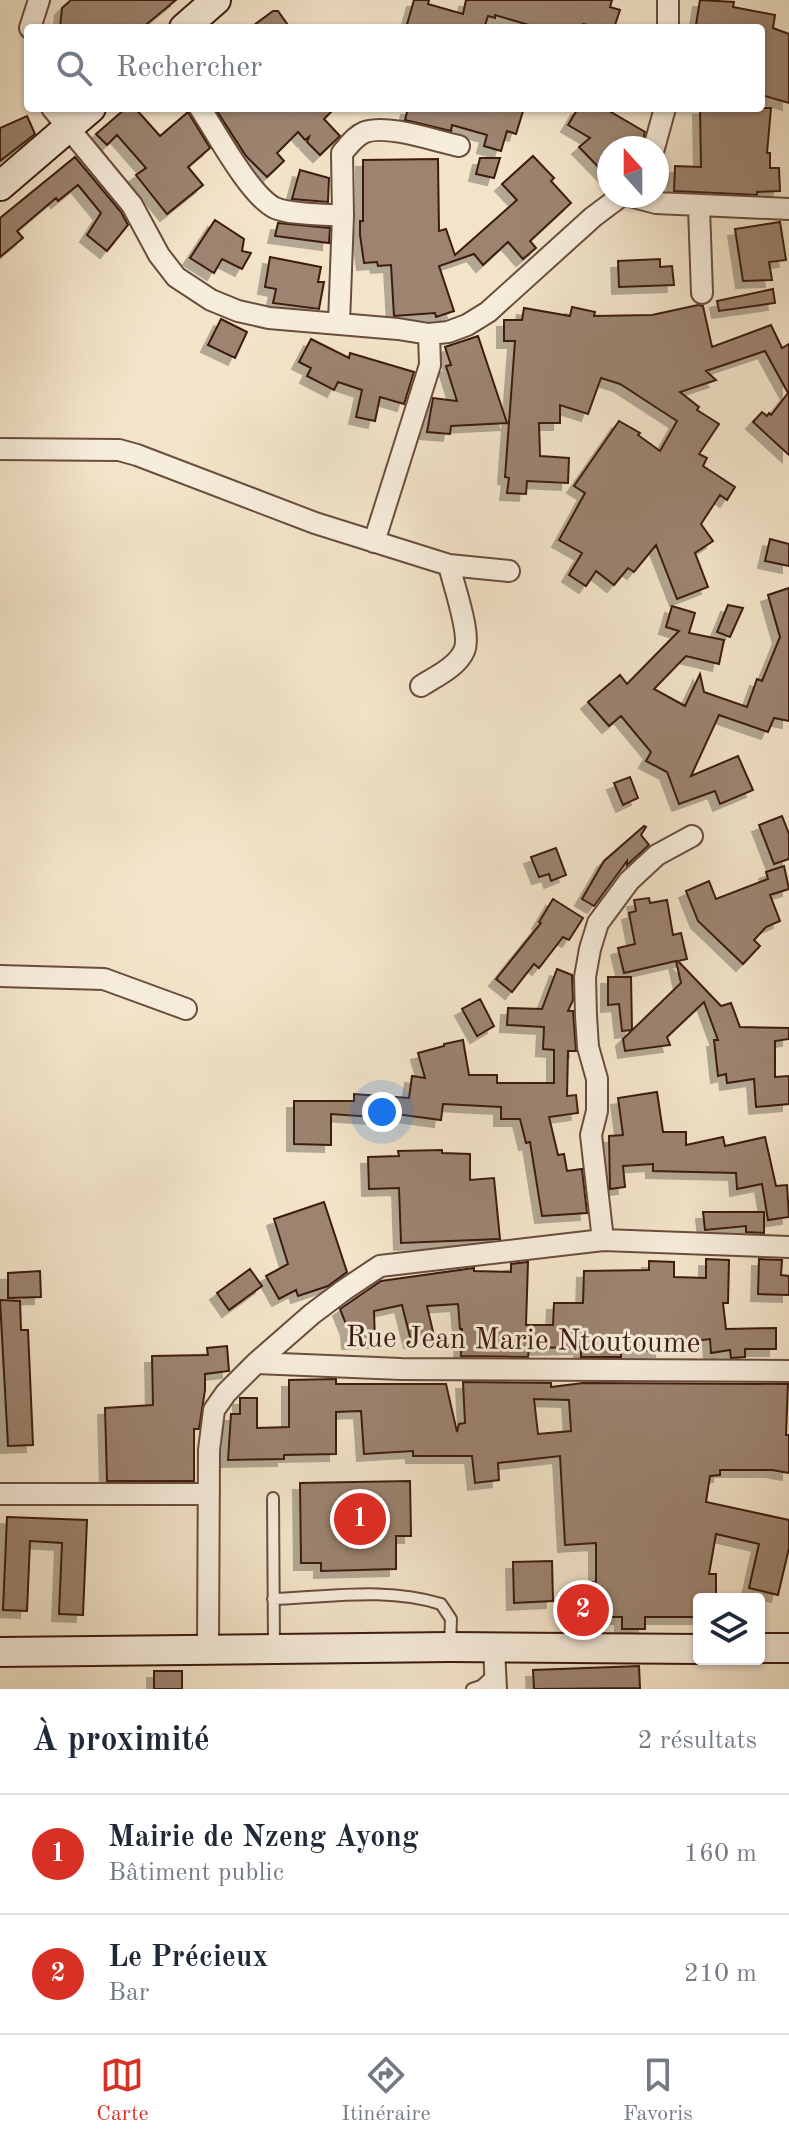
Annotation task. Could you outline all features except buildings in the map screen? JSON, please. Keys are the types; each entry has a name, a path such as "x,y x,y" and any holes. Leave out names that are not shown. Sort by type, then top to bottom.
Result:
{"main road":[{"path":"189,24 216,0"},
{"path":"0,186 60,118"},
{"path":"0,1652 450,1647 495,1670 693,1650"},
{"path":"765,1648 789,1648"}],"street":[{"path":"31,24 39,0"},
{"path":"668,0 668,24"},
{"path":"203,112 245,178 266,202 278,209 343,216"},
{"path":"657,136 664,112"},
{"path":"60,118 132,205 159,255 176,277 211,300 238,311 269,318 429,334 458,329 488,312 605,208"},
{"path":"339,323 342,153 356,137 367,131 382,130 459,146"},
{"path":"669,204 789,209"},
{"path":"699,207 702,293"},
{"path":"374,542 430,365 429,334"},
{"path":"0,449 119,450 374,542 449,565 509,571"},
{"path":"421,686 452,666 465,651 466,637 449,565"},
{"path":"603,1240 591,1135 597,1111 597,1079 588,1047 586,1016 585,977 590,949 598,923 629,881 657,855 692,836"},
{"path":"0,976 104,979 186,1009"},
{"path":"208,1650 210,1428 214,1410 256,1363 312,1314 380,1266 603,1240 789,1247"},
{"name":"Rue Jean Marie Ntoutoume","path":"256,1363 417,1369 789,1371"},
{"path":"0,1494 209,1494"}],"lane":[{"path":"273,1498 274,1649"},
{"path":"273,1599 387,1593 425,1599 441,1604 451,1619 450,1647"},
{"path":"472,1689 481,1686 495,1670"}],"place":[{"name":"Mairie de Nzeng Ayong","path":"360,1519"},
{"name":"Le Précieux","path":"583,1610"}]}
